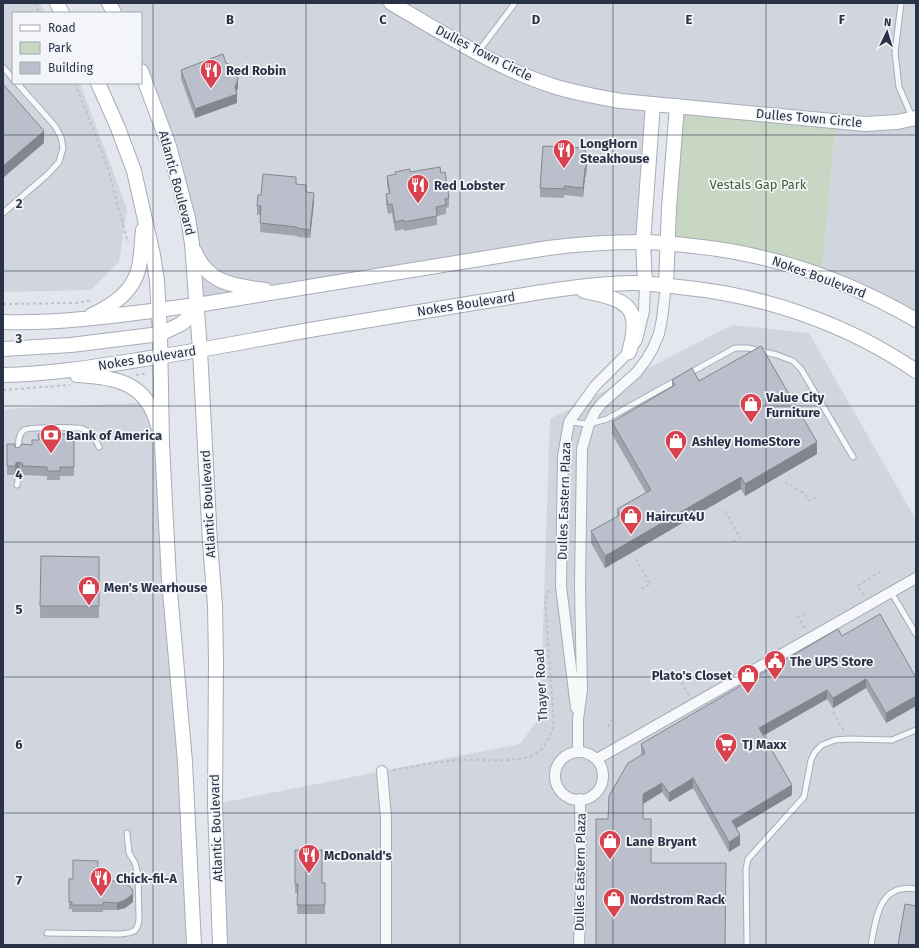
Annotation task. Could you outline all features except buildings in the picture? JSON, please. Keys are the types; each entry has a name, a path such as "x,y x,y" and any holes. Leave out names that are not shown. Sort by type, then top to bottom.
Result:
{"main road":[{"path":"57,3 62,12"},
{"path":"109,3 114,12"},
{"name":"Dulles Town Circle","path":"391,3 478,52 523,75 553,86 590,96 621,101 865,124 897,122 914,119"},
{"name":"Atlantic Boulevard","path":"142,74 169,146 188,218 192,244 200,350 210,543 215,605 215,804 220,945"},
{"name":"Atlantic Boulevard","path":"98,84 118,128 134,171 157,281 161,356 162,444 169,580 185,762 194,945"},
{"path":"645,284 643,242 653,104"},
{"path":"666,285 677,106"},
{"path":"76,320 104,309 115,301 133,282 139,262 145,218"},
{"name":"Nokes Boulevard","path":"3,322 76,320 197,305 548,248 604,242 668,243 741,252 796,266 847,285 916,320"},
{"path":"192,244 204,267 218,279 228,284 280,292"},
{"name":"Nokes Boulevard","path":"3,375 63,372 200,350 351,323 572,288 645,284 709,290 784,307 836,327 864,340 916,371"},
{"path":"572,288 611,297 626,304 631,311 635,328 629,352"},
{"path":"3,349 71,345 160,334 181,324 193,314 197,305"},
{"path":"36,374 105,377 129,384 144,398 155,414 162,444"}],"street":[{"name":"Dulles Eastern Plaza","path":"578,719 573,694 561,586 563,456 570,422 595,386 629,352 637,340 644,311 645,284"},
{"name":"Dulles Eastern Plaza","path":"597,759 602,768 603,778 600,787 594,795 585,799 575,800 566,796 558,788 555,779 556,769 561,760 569,754 578,752 578,719 582,690 580,586 582,449 594,412 636,373 653,348 659,334 666,285"},
{"path":"578,752 588,754 597,759 916,578"},
{"path":"382,771 386,818 386,945"},
{"name":"Dulles Eastern Plaza","path":"579,945 581,884 580,799"}],"lane":[{"path":"478,52 515,3"},
{"path":"901,3 895,53 899,87 914,119"},
{"path":"3,67 12,78"},
{"path":"3,213 48,174 59,162 63,148 61,137 55,126 18,84"},
{"path":"570,422 589,424 607,419 734,348 748,348 793,361 801,369 853,457"},
{"path":"18,453 20,435 24,430 32,428 82,429 96,438 98,448"},
{"path":"17,485 19,475"},
{"path":"891,592 916,634"},
{"path":"747,945 746,869 748,859 804,797 810,760 815,752 822,745 835,740 892,740 916,730"},
{"path":"47,933 119,934 130,933 135,930 139,919 138,876 135,863 129,853 126,833"},
{"path":"871,945 877,913 883,901 896,890 908,887 916,889"}],"path":[{"path":"34,3 39,12"},
{"path":"75,84 107,165 128,244"},
{"path":"3,304 77,303 97,298"},
{"path":"132,378 136,375 149,373"},
{"path":"3,390 72,385"},
{"path":"785,482 804,493 809,502 818,496"},
{"path":"725,511 740,538 731,543"},
{"path":"636,559 650,584 641,589"},
{"path":"872,603 862,594 857,586 880,572"},
{"name":"Thayer Road","path":"382,771 462,760 514,759 532,756 542,747 549,739 554,725 545,600 549,588 561,586"},
{"path":"808,612 798,617 810,638"},
{"path":"694,704 682,684 706,670"},
{"path":"832,712 848,739"},
{"path":"608,727 613,722 613,718"}],"shaded area":[{"path":"3,3 40,3 44,12 12,12 12,84 80,84 127,209 119,262 91,290 3,292"},
{"path":"109,3 916,3 916,320 822,275 836,121 653,104 643,242 604,242 197,305 192,244 142,74 142,12 114,12"},
{"path":"732,325 809,333 916,520 916,945 220,945 215,804 520,744 540,717 550,419"},
{"path":"161,402 194,945 3,945 3,409"}],"green space":[{"name":"Vestals Gap Park","path":"677,106 836,121 822,275 668,243"}],"place":[{"name":"Red Robin","path":"211,90"},
{"name":"LongHorn Steakhouse","path":"564,170"},
{"name":"Red Lobster","path":"418,204"},
{"name":"Value City Furniture","path":"751,424"},
{"name":"Bank of America","path":"51,454"},
{"name":"Ashley HomeStore","path":"676,460"},
{"name":"Haircut4U","path":"631,536"},
{"name":"Men's Wearhouse","path":"89,606"},
{"name":"The UPS Store","path":"775,680"},
{"name":"Plato's Closet","path":"748,694"},
{"name":"TJ Maxx","path":"726,764"},
{"name":"Lane Bryant","path":"610,860"},
{"name":"McDonald's","path":"309,874"},
{"name":"Chick-fil-A","path":"101,898"},
{"name":"Nordstrom Rack","path":"614,918"}]}
